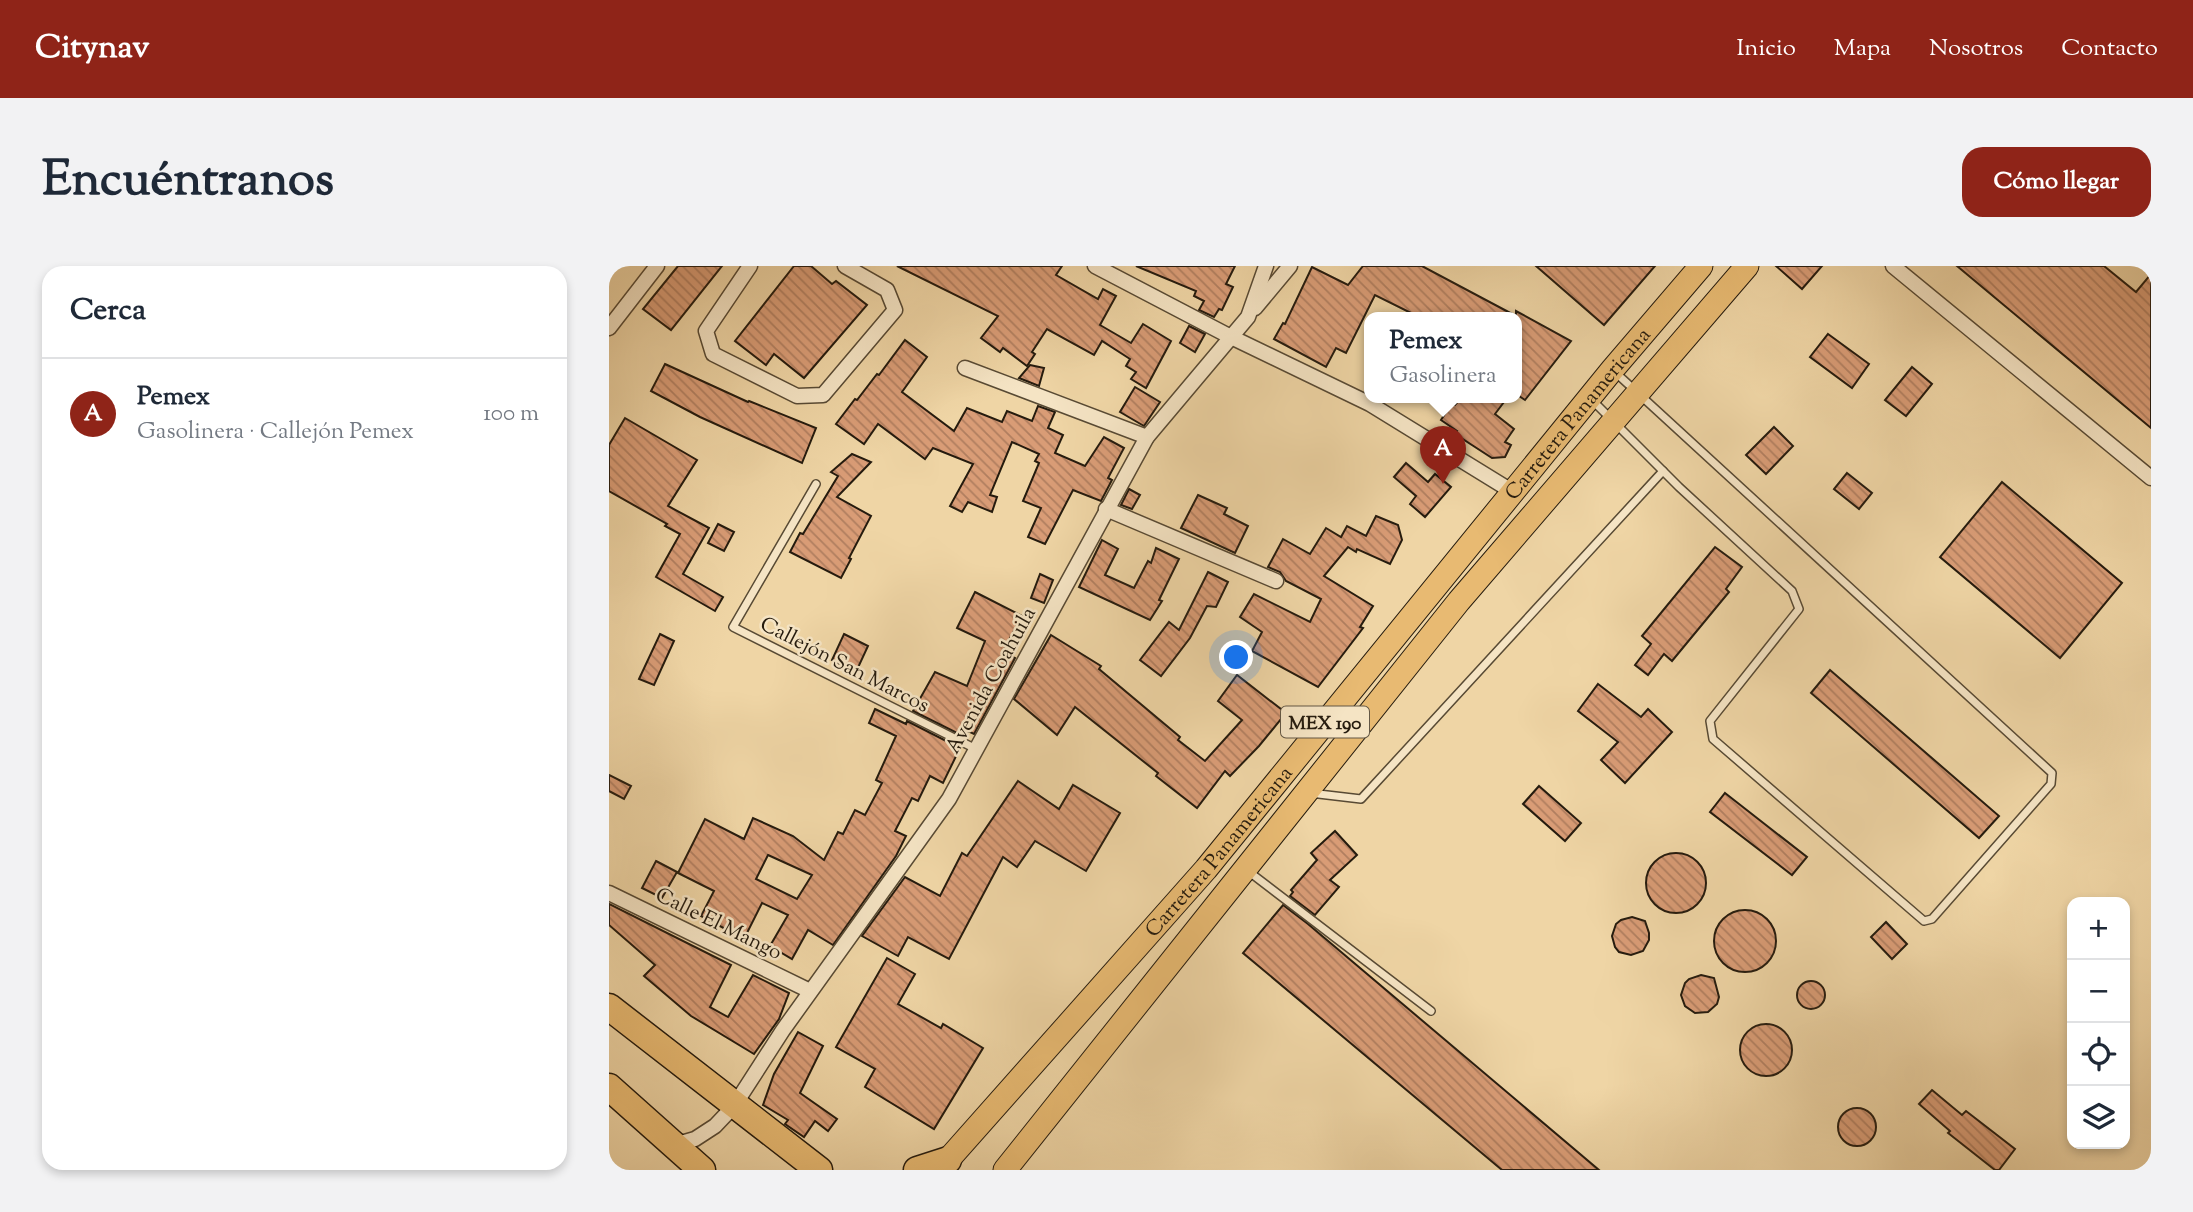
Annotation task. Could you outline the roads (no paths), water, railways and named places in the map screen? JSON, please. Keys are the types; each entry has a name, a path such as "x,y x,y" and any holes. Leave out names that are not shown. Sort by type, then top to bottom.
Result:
{"highway":[{"path":"609,1007 812,1166 833,1170"},
{"path":"609,1087 702,1170"},
{"path":"917,1170 943,1165"}],"main road":[{"name":"Carretera Panamericana","path":"943,1165 1206,869 1612,370 1701,266"},
{"name":"Carretera Panamericana","path":"1005,1170 1459,601 1747,266"}],"street":[{"path":"609,328 657,266"},
{"path":"750,266 705,331 713,354 797,396 823,395 895,310 887,290 845,266"},
{"path":"1095,266 1229,336 1364,401"},
{"name":"Avenida Coahuila","path":"674,1145 695,1139 715,1126 734,1106 810,991 949,799 1147,437 1229,336 1248,317 1265,266"},
{"path":"1248,317 1290,266"},
{"path":"1893,266 2151,478"},
{"path":"965,368 1147,437"},
{"path":"1368,403 1513,492"},
{"path":"1106,509 1276,581"},
{"name":"Calle El Mango","path":"609,893 810,991"}],"lane":[{"path":"1590,398 1663,471 1793,591 1798,609 1710,721 1713,739 1924,921 1932,919 2051,783 2052,773 1612,370"},
{"path":"1307,792 1361,799 1663,471"},
{"name":"Callejón San Marcos","path":"816,484 733,627 976,749"},
{"path":"1245,869 1431,1011"}],"place":[{"name":"Pemex","path":"1443,484"}]}
